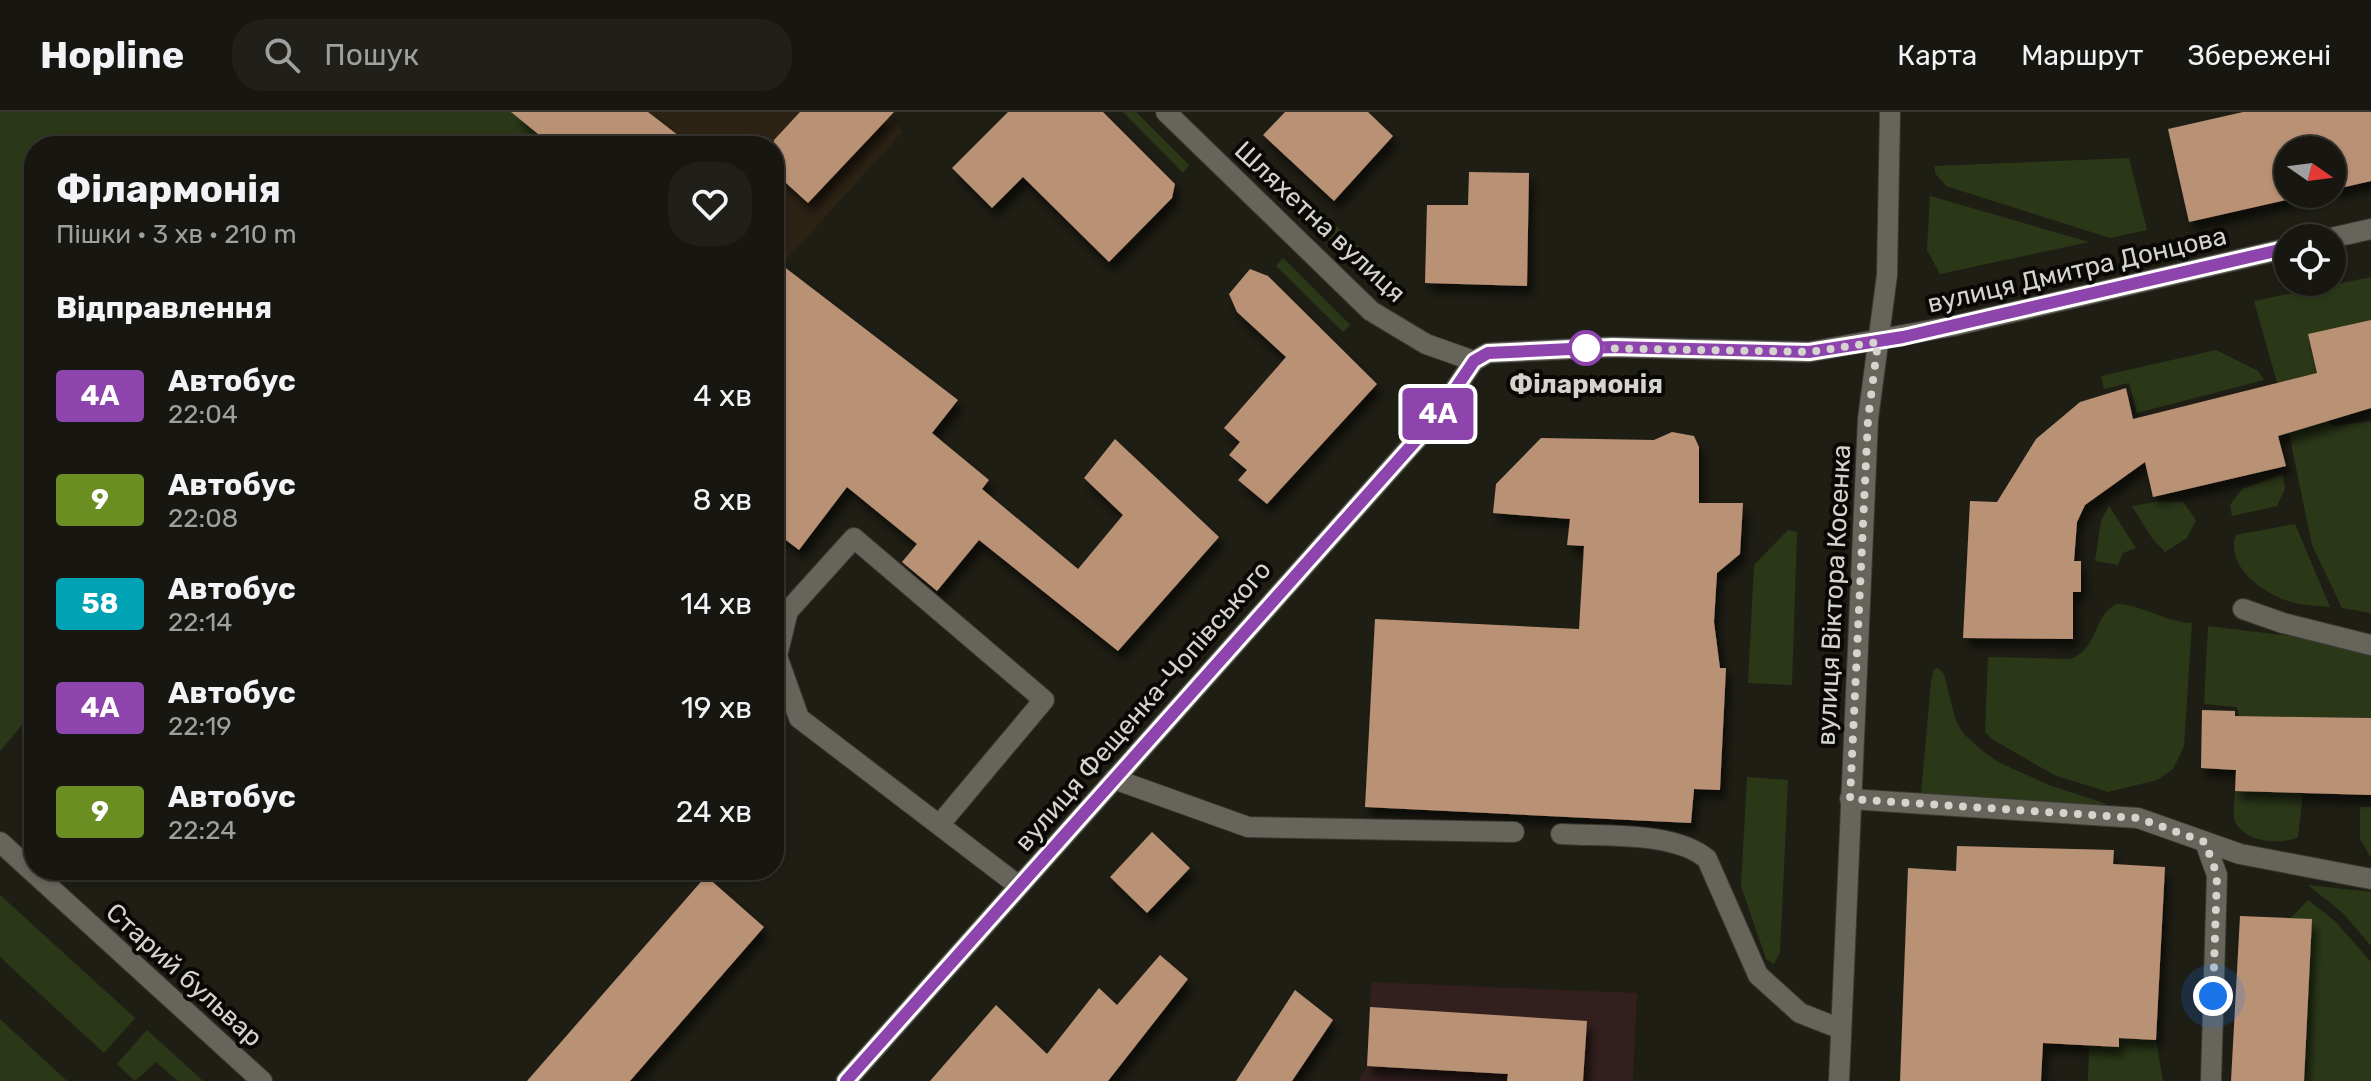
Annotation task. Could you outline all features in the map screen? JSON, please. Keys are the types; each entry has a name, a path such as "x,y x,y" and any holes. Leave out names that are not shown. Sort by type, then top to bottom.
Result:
{"street":[{"name":"Шляхетна вулиця","path":"1166,112 1371,311 1426,344 1474,361"},
{"name":"вулиця Віктора Косенка","path":"1839,1081 1868,419 1887,275 1890,112"},
{"path":"2346,235 2371,229"},
{"name":"вулиця Дмитра Донцова","path":"1878,342 2274,251"},
{"path":"1474,361 1488,353 1517,351 1612,347 1809,352 1878,342"},
{"name":"вулиця Фещенка-Чопівського","path":"846,1081 1434,420 1474,361"},
{"path":"784,627 788,611 854,538 1044,700 940,824"},
{"path":"2243,609 2283,623 2371,645"},
{"path":"784,676 799,718 1019,886"},
{"path":"1114,779 1248,827 1514,832"},
{"path":"1850,799 2138,818 2240,854 2371,879"},
{"path":"1561,834 1674,842 1694,848 1707,859 1758,975 1800,1013 1841,1029"},
{"name":"Старий бульвар","path":"0,842 24,864"},
{"path":"2205,842 2217,875 2211,1081"},
{"name":"Старий бульвар","path":"42,880 262,1081"}],"shaded area":[{"path":"519,112 883,112 903,131 784,262 784,136 543,136"},
{"path":"1371,982 1637,993 1633,1081 1359,1081 1367,1066"}],"green space":[{"path":"0,112 519,112 543,136 24,136 24,723 0,751"},
{"path":"1123,112 1136,112 1189,165 1183,173"},
{"path":"1251,148 1405,289 1401,297 1366,275 1243,157"},
{"path":"2129,158 2147,230 2110,238 1946,186 1935,173 1935,166"},
{"path":"1930,196 2089,242 1940,274 1927,250"},
{"path":"1283,258 1350,325 1343,332 1276,266"},
{"path":"2371,277 2371,320 2308,335 2328,421 2334,426 2371,421 2371,613 2342,608 2312,545 2282,400 2254,301 2278,296 2346,296 2346,282"},
{"path":"2216,350 2258,371 2264,380 2137,413 2129,383 2104,389 2101,376"},
{"path":"2283,474 2285,489 2277,506 2232,516 2230,505 2242,489"},
{"path":"2161,501 2183,502 2196,520 2187,538 2165,552 2152,538 2132,506"},
{"path":"2109,506 2136,548 2123,553 2118,565 2095,561 2101,521"},
{"path":"2295,524 2330,607 2296,603 2275,596 2256,583 2240,566 2234,546 2236,535"},
{"path":"1788,530 1797,532 1792,685 1748,683 1754,565"},
{"path":"2116,604 2192,623 2184,746 2173,769 2157,780 2108,792 2054,775 1985,732 1988,657 2070,659 2086,648 2103,617"},
{"path":"2208,626 2298,637 2371,656 2371,718 2239,716 2237,707 2204,704"},
{"path":"1938,668 1944,674 1955,718 1962,732 1980,749 1998,762 2049,785 2107,804 2088,806 1921,794 1931,681 1934,669"},
{"path":"1747,777 1788,780 1780,952 1774,964 1766,959 1741,886"},
{"path":"2235,791 2303,793 2298,837 2271,841 2244,832 2234,818"},
{"path":"2360,807 2371,807 2371,858 2360,839"},
{"path":"2308,885 2371,892 2371,946 2344,914"},
{"path":"0,895 135,1018 104,1053 0,957"},
{"path":"2308,900 2336,922 2371,962 2371,1081 2304,1081 2312,920 2291,918"},
{"path":"0,1019 67,1081 0,1081"},
{"path":"147,1030 203,1081 178,1081 156,1062 135,1081 117,1064"},
{"path":"2119,1038 2156,1040 2163,1081 2088,1081 2089,1045 2119,1047"}],"building":[{"path":"511,112 648,112 679,136 541,136"},
{"path":"800,112 894,112 808,203 784,181 784,136 778,136"},
{"path":"1008,112 1103,112 1175,184 1172,198 1109,262 1023,177 992,208 952,168"},
{"path":"1285,112 1368,112 1393,136 1334,201 1263,135"},
{"path":"2243,112 2371,112 2371,181 2346,187 2346,136 2274,136 2274,203 2189,222 2168,129"},
{"path":"1469,172 1529,173 1527,286 1425,283 1427,205 1468,205"},
{"path":"784,267 958,400 932,433 989,480 982,489 1078,569 1123,515 1084,478 1115,439 1219,537 1118,651 979,540 937,591 902,562 917,544 847,487 799,550 784,539"},
{"path":"1250,269 1268,276 1377,384 1267,504 1238,480 1247,470 1229,455 1240,442 1224,428 1286,357 1237,312 1229,294"},
{"path":"2371,320 2371,408 2278,436 2286,466 2153,497 2145,462 2085,505 2077,522 2074,561 2081,561 2081,592 2073,592 2073,639 1963,638 1970,501 1997,502 2036,439 2080,402 2126,388 2133,419 2317,373 2308,334"},
{"path":"1672,432 1694,436 1699,447 1699,503 1743,503 1740,554 1717,573 1714,622 1720,668 1726,668 1720,790 1694,789 1691,823 1365,807 1375,619 1579,629 1584,546 1567,545 1570,519 1493,513 1496,484 1541,438 1654,440"},
{"path":"2202,710 2235,711 2235,716 2371,718 2371,795 2235,791 2236,770 2201,768"},
{"path":"1152,832 1190,868 1147,913 1110,877"},
{"path":"1957,846 2114,850 2113,864 2165,867 2156,1040 2119,1038 2119,1047 2043,1043 2041,1081 1900,1081 1908,868 1956,871"},
{"path":"703,880 711,880 764,927 630,1081 527,1081"},
{"path":"2240,916 2312,919 2304,1081 2231,1081"},
{"path":"1160,955 1188,979 1108,1081 930,1081 996,1005 1047,1054 1099,988 1117,1005"},
{"path":"1295,990 1333,1020 1292,1081 1236,1081"},
{"path":"1370,1007 1587,1021 1583,1081 1507,1081 1508,1074 1367,1066"}],"bus line":[{"name":"4А","path":"846,1081 1434,420 1474,361 1488,353 1612,347 1809,352 1903,337 2274,251"}],"place":[{"name":"Філармонія","path":"1586,348"}],"route":[{"path":"1586,348 1809,352 1878,342 1868,419 1850,799 2138,818 2172,827 2205,842 2217,875 2213,996"}]}
